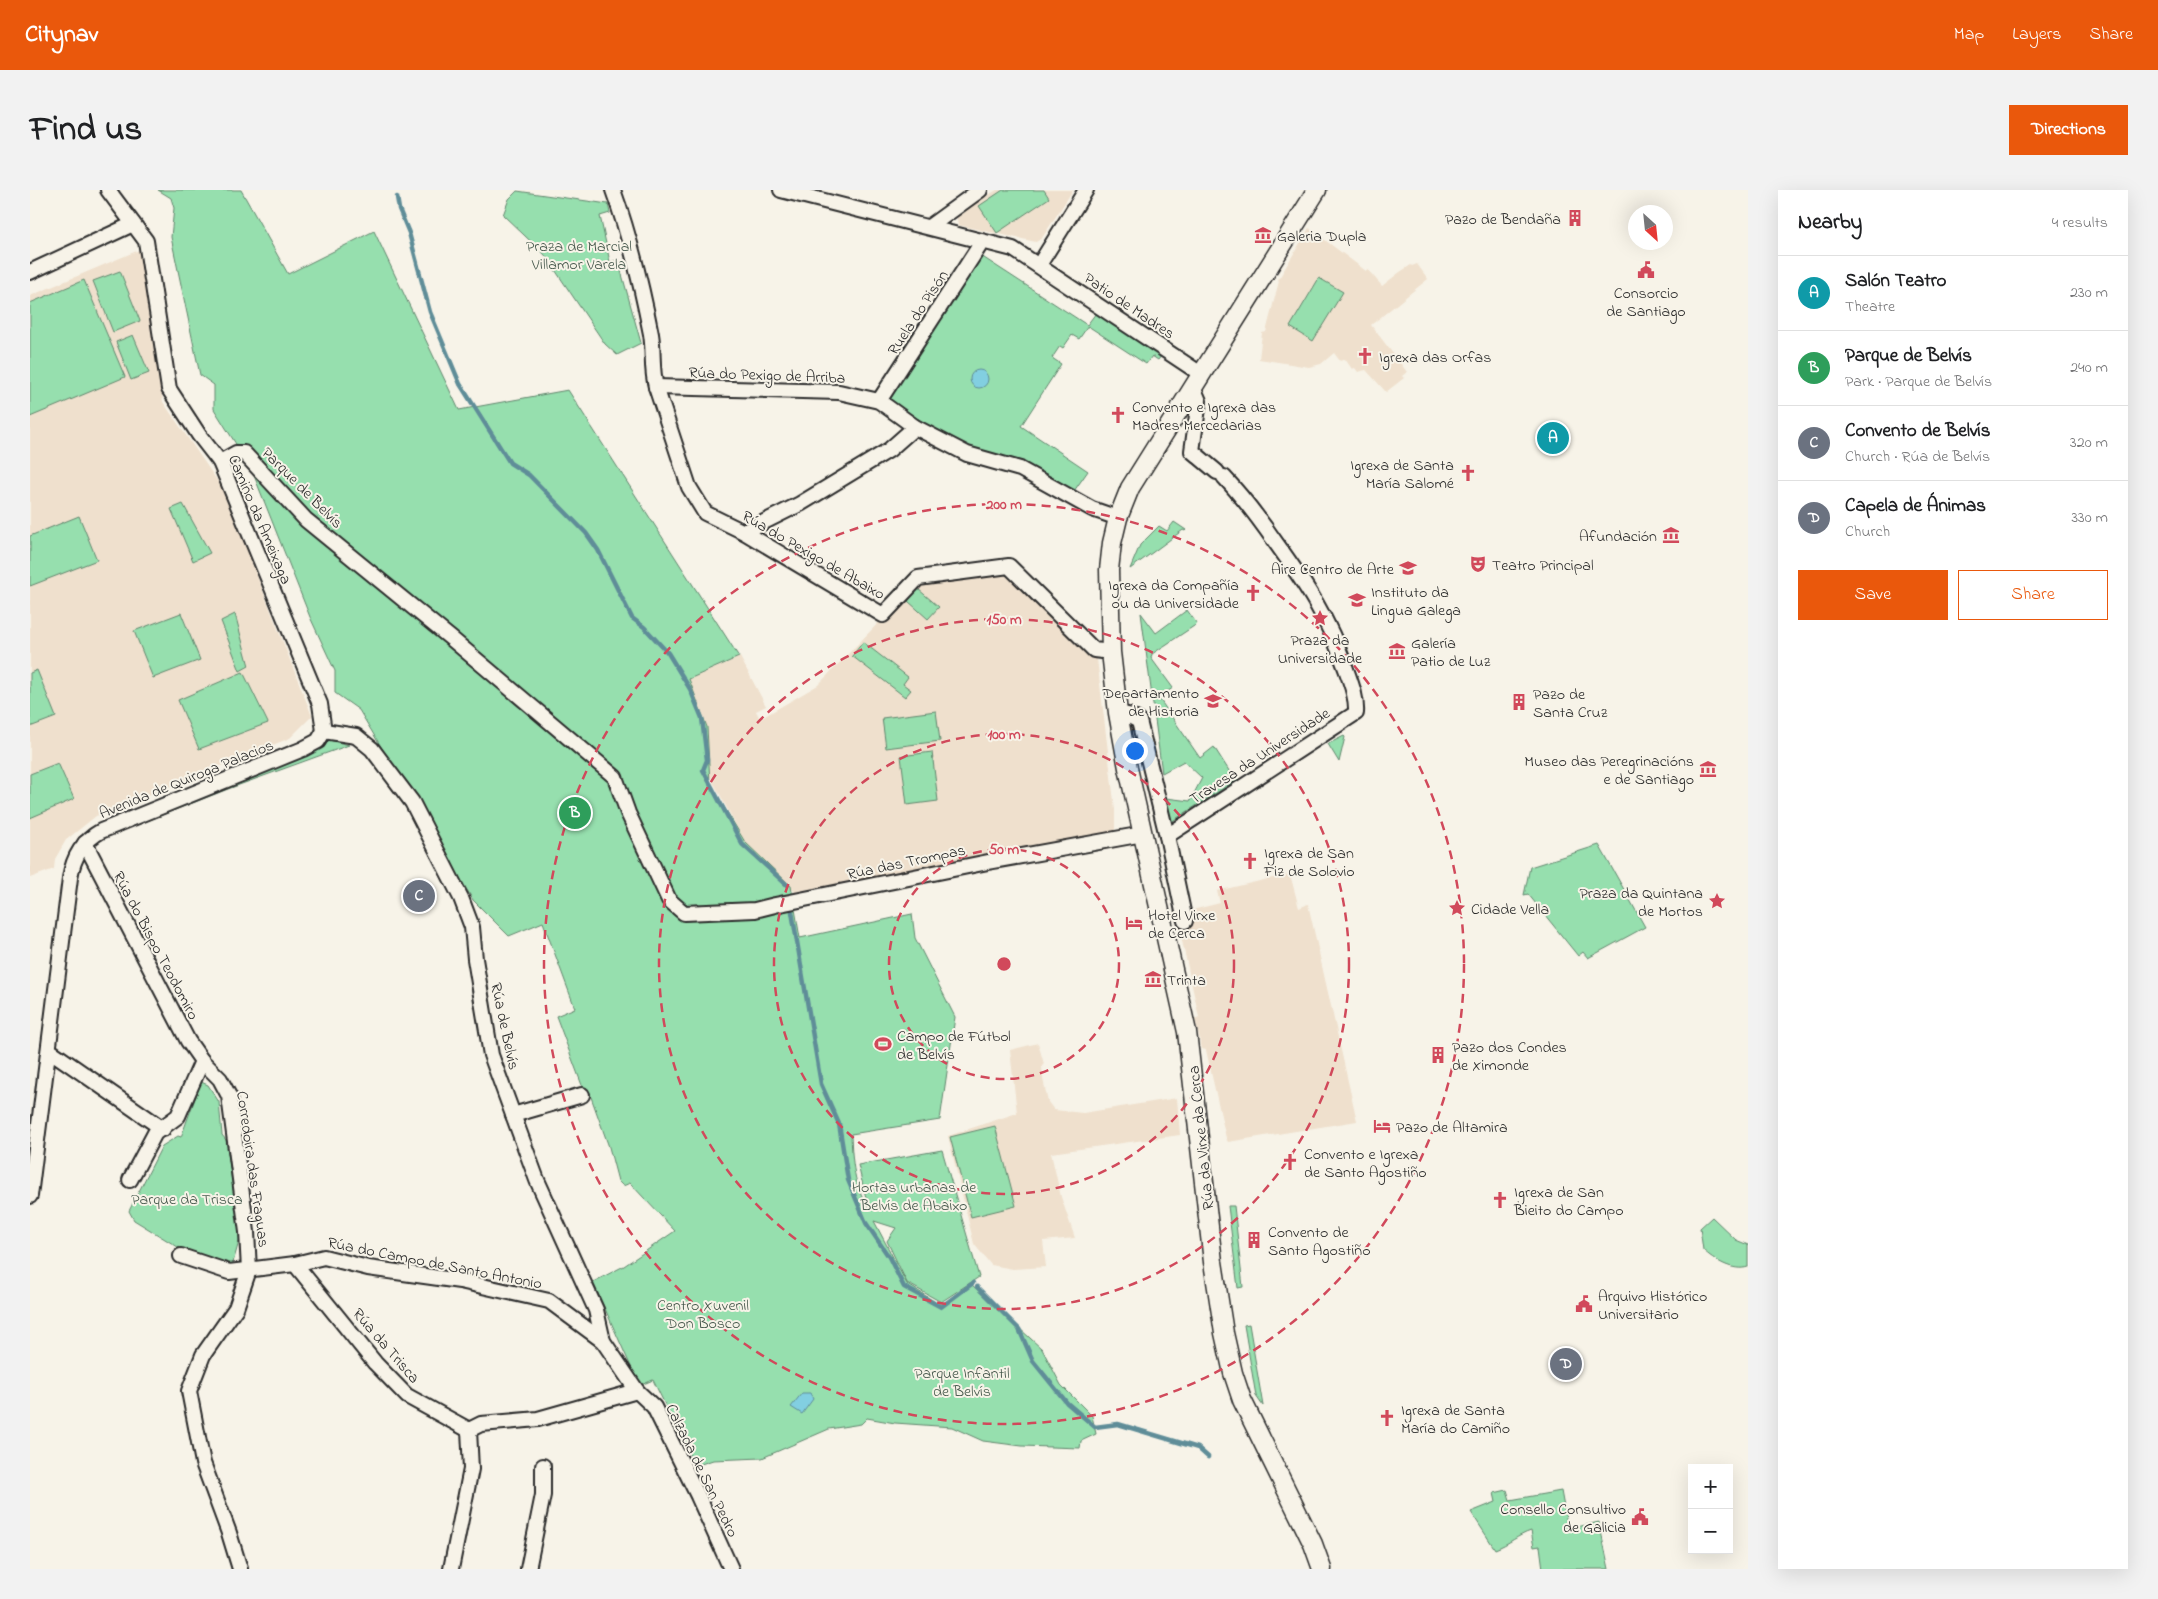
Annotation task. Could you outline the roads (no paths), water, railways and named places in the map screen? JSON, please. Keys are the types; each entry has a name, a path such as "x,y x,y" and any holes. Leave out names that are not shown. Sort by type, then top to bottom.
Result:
{"street":[{"name":"Camiño da Ameixaga","path":"108,190 146,241 169,389 199,435 220,462 320,704 324,731"},
{"path":"613,190 626,231 651,335 652,373 656,387"},
{"name":"Patio de Madres","path":"781,190 1014,249 1039,265 1197,381"},
{"path":"929,227 980,190"},
{"path":"1039,265 1086,190"},
{"name":"Rúa da Virxe da Cerca","path":"1317,190 1130,488 1118,518 1112,543 1109,570 1111,652 1118,713 1187,1032 1213,1262 1224,1333 1237,1386 1260,1439 1312,1544 1321,1568"},
{"path":"30,272 133,224"},
{"name":"Ruela do Pisón","path":"879,401 982,242"},
{"name":"Travesa da Universidade","path":"1167,836 1356,713 1357,704 1341,656 1322,611 1280,548 1251,509 1220,475 1192,451 1198,401 1197,381"},
{"name":"Rúa do Pexigo de Arriba","path":"656,387 839,392 879,401 915,426 967,454 1020,468 1092,509 1118,518"},
{"name":"Rúa do Pexigo de Abaixo","path":"656,387 689,487 704,513 744,532 883,615 918,578 1009,566 1094,650 1111,652"},
{"path":"744,532 800,504 889,450 915,426"},
{"name":"Parque de Belvís","path":"220,462 236,453 244,453 306,520 453,640 615,778 628,813 669,900 677,907"},
{"path":"1118,713 1128,715 1139,721 1167,836 1185,921"},
{"name":"Avenida de Quiroga Palacios","path":"30,1196 71,873 74,861 85,843 101,831 308,746 318,741 324,731"},
{"name":"Rúa de Belvís","path":"324,731 356,736 372,749 412,802 461,898 472,928 475,959 491,1055 537,1180 596,1310 603,1340 637,1391"},
{"name":"Rúa das Trompas","path":"677,907 684,913 755,910 775,904 988,862 1143,834"},
{"name":"Rúa do Bispo Teodomiro","path":"85,843 188,1041 202,1061"},
{"path":"49,1050 163,1129"},
{"path":"130,1180 155,1133 163,1129 178,1116 202,1061"},
{"name":"Corredoira das Fraguas","path":"202,1061 220,1079 229,1096 247,1232 250,1270 236,1308 203,1355 189,1391 203,1463 230,1533 240,1569"},
{"path":"513,1115 582,1095"},
{"name":"Rúa do Campo de Santo Antonio","path":"182,1256 229,1272 295,1264 324,1257 368,1268 460,1281 549,1301 603,1340"},
{"name":"Rúa da Trisca","path":"295,1264 375,1362 407,1396 469,1430"},
{"path":"451,1569 471,1469 469,1430 481,1424 538,1420 637,1391"},
{"name":"Calzada de San Pedro","path":"637,1391 654,1407 698,1496 731,1569"},
{"path":"528,1569 544,1495 544,1466"}],"water":[{"path":"979,370 985,373 988,379 985,385 979,388 973,385 970,379 973,373"},
{"path":"802,1393 810,1393 813,1399 802,1414 791,1407"}],"waterway":[{"path":"397,197 399,209 409,233 430,312 460,384 510,463 529,475 586,533 598,550 632,618 644,627 668,653 690,689 702,718 707,760 703,770 742,844 787,885"},
{"path":"792,912 821,1084 839,1124 848,1180 866,1223 889,1257 904,1287 941,1307 973,1283"},
{"path":"977,1287 1019,1329 1033,1361 1067,1403 1095,1427 1118,1424 1198,1448 1208,1457"}],"place":[{"name":"Pazo de Bendaña","path":"1575,218"},
{"name":"Galeria Dupla","path":"1263,235"},
{"name":"Consorcio de Santiago","path":"1646,270"},
{"name":"Igrexa das Orfas","path":"1365,356"},
{"name":"Convento e Igrexa das Madres Mercedarias","path":"1118,415"},
{"name":"Salón Teatro","path":"1553,438"},
{"name":"Igrexa de Santa María Salomé","path":"1468,473"},
{"name":"Afundación","path":"1671,535"},
{"name":"Teatro Principal","path":"1478,564"},
{"name":"Aire Centro de Arte","path":"1408,568"},
{"name":"Igrexa da Compañía ou da Universidade","path":"1253,593"},
{"name":"Instituto da Lingua Galega","path":"1357,600"},
{"name":"Praza da Universidade","path":"1320,618"},
{"name":"Galería Patio de Luz","path":"1397,651"},
{"name":"Departamento de Historia","path":"1213,701"},
{"name":"Pazo de Santa Cruz","path":"1519,702"},
{"name":"Museo das Peregrinacións e de Santiago","path":"1708,769"},
{"name":"Parque de Belvís","path":"575,813"},
{"name":"Igrexa de San Fiz de Solovio","path":"1250,861"},
{"name":"Convento de Belvís","path":"419,896"},
{"name":"Praza da Quintana de Mortos","path":"1717,901"},
{"name":"Cidade Vella","path":"1457,908"},
{"name":"Hotel Virxe de Cerca","path":"1134,923"},
{"name":"Trinta","path":"1153,979"},
{"name":"Campo de Fútbol de Belvís","path":"883,1044"},
{"name":"Pazo dos Condes de Ximonde","path":"1438,1055"},
{"name":"Pazo de Altamira","path":"1382,1126"},
{"name":"Convento e Igrexa de Santo Agostiño","path":"1290,1162"},
{"name":"Igrexa de San Bieito do Campo","path":"1500,1200"},
{"name":"Convento de Santo Agostiño","path":"1254,1240"},
{"name":"Arquivo Histórico Universitario","path":"1584,1304"},
{"name":"Capela de Ánimas","path":"1566,1364"},
{"name":"Igrexa de Santa María do Camiño","path":"1387,1418"},
{"name":"Consello Consultivo de Galicia","path":"1640,1517"}],"park label":[{"name":"Praza de Marcial Villamor Varela","path":"579,254"},
{"name":"Hortas urbanas de Belvís de Abaixo","path":"914,1195"},
{"name":"Parque da Trisca","path":"187,1198"},
{"name":"Centro Xuvenil Don Bosco","path":"703,1313"},
{"name":"Parque Infantil de Belvís","path":"962,1381"}]}
